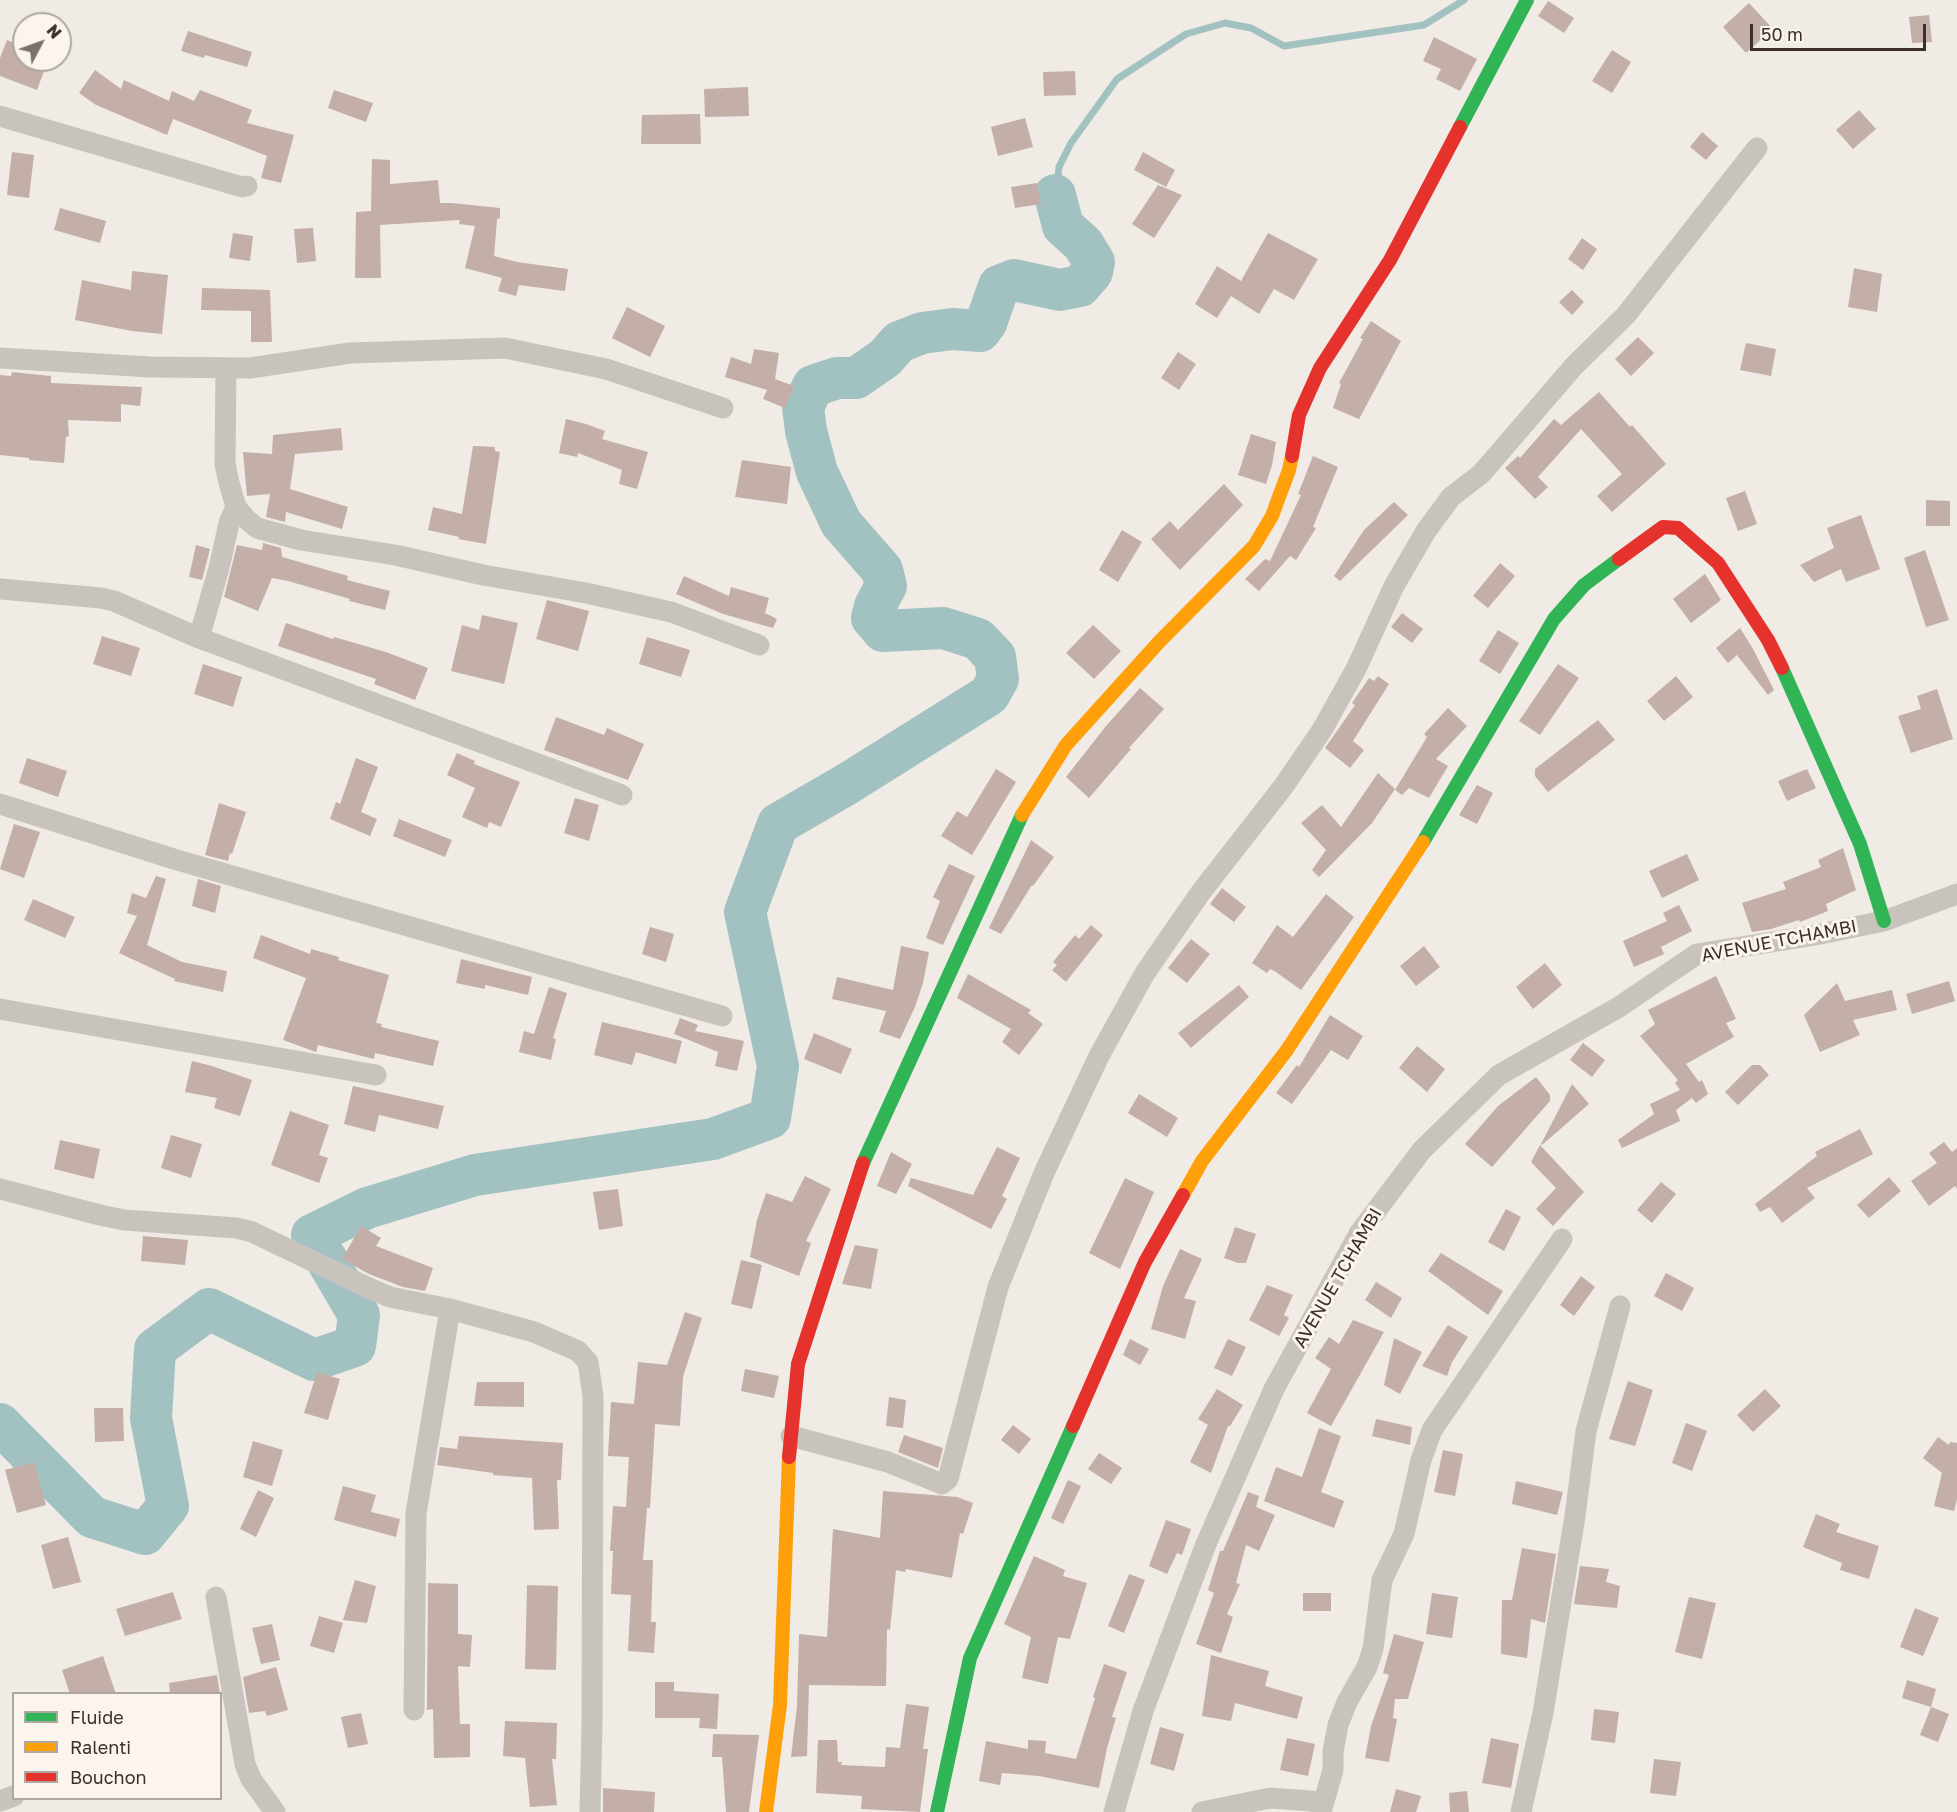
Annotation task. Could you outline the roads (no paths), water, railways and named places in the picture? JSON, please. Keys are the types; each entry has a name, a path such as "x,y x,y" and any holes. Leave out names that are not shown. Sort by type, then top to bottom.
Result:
{"street":[{"path":"766,1812 780,1705 787,1480 798,1364 864,1161 1024,812 1066,745 1160,642 1254,546 1272,516 1289,470 1299,415 1320,368 1390,261 1527,0"},
{"path":"0,116 242,187 247,186"},
{"path":"791,1436 888,1462 942,1484 948,1479 998,1287 1044,1173 1099,1056 1145,973 1201,892 1283,787 1322,730 1356,669 1394,586 1426,531 1451,497 1481,474 1574,366 1626,315 1757,148"},
{"path":"0,358 151,367 250,368 350,352 505,348 606,369 723,408"},
{"path":"226,368 225,464 236,507 257,528 302,540 395,555 671,612 759,645"},
{"path":"199,638 229,523 236,507"},
{"path":"937,1812 970,1658 1145,1262 1173,1212 1202,1161 1287,1050 1415,856 1554,619 1584,585 1663,527 1678,528 1718,563 1768,640 1793,690 1802,716 1860,844 1884,921"},
{"path":"0,590 114,601 199,638 622,795"},
{"path":"0,804 177,860 722,1016"},
{"name":"AVENUE TCHAMBI","path":"1114,1812 1143,1711 1206,1544 1274,1389 1360,1232 1422,1150 1499,1075 1619,1007 1697,954 1884,921 1957,894"},
{"path":"0,1009 376,1075"},
{"path":"0,1189 112,1218 237,1228 252,1232 390,1296 534,1332 578,1351 588,1362 593,1396 590,1812"},
{"path":"1202,1812 1270,1798 1322,1807 1333,1770 1333,1751 1338,1725 1347,1702 1367,1667 1372,1649 1382,1580 1404,1534 1421,1460 1432,1430 1562,1239"},
{"path":"1521,1812 1544,1713 1586,1431 1620,1306"},
{"path":"414,1710 416,1513 450,1310"},
{"path":"216,1597 245,1764 250,1779 275,1812"}],"waterway":[{"path":"1056,195 1059,167 1071,143 1117,79 1186,34 1225,23 1251,28 1284,46 1424,25 1464,0"},
{"path":"0,1424 92,1517 145,1534 168,1506 151,1418 155,1349 209,1309 314,1360 355,1346 359,1315 312,1235 367,1208 475,1175 713,1139 770,1118 778,1066 745,912 778,824 847,784 989,695 998,679 995,657 978,639 943,628 883,631 872,618 875,606 886,586 882,570 841,523 817,472 806,431 803,407 813,386 837,378 856,378 885,358 899,342 922,333 953,329 980,331 986,323 999,286 1014,280 1060,290 1080,286 1092,272 1094,262 1083,244 1063,226 1055,195"}]}
